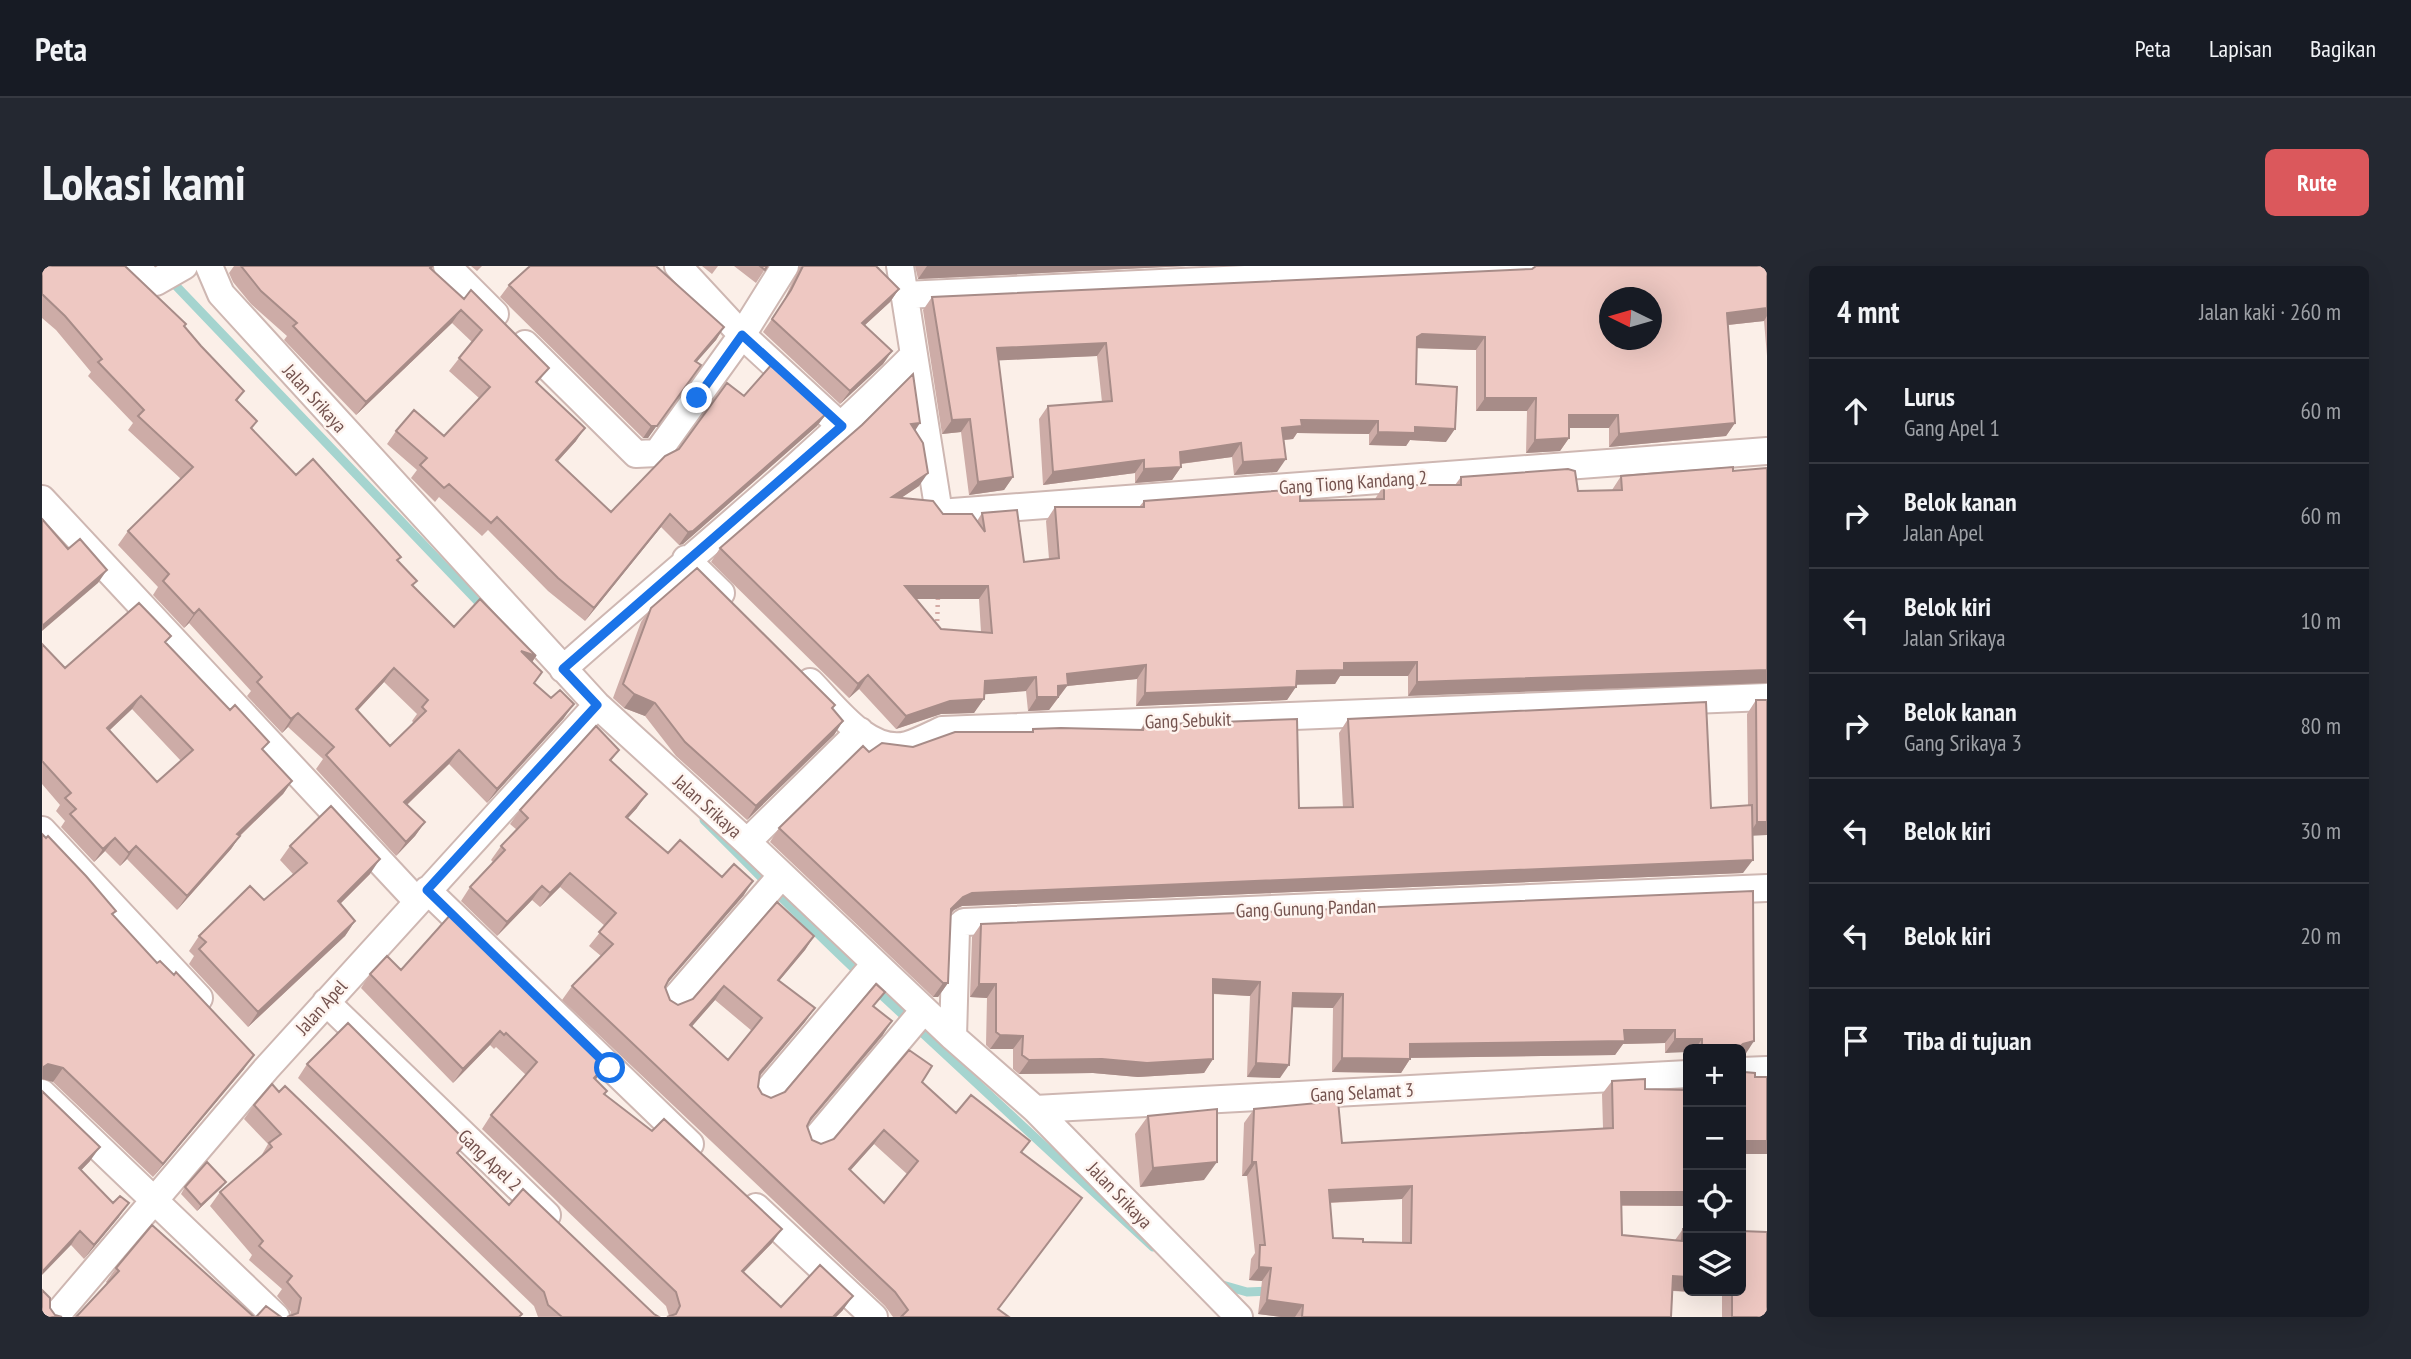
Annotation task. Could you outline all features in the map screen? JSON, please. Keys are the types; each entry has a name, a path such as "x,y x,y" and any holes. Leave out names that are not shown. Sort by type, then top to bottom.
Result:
{"street":[{"path":"136,266 149,280 175,272"},
{"name":"Jalan Srikaya","path":"209,266 221,294 597,705 747,842 953,1037 1035,1109 1239,1317"},
{"path":"447,266 636,454 657,453 742,335 785,266"},
{"path":"678,266 742,335 842,426"},
{"path":"563,669 842,426 913,356 900,266"},
{"path":"904,295 1522,266"},
{"name":"Gang Tiong Kandang 2","path":"913,356 939,513 1767,451"},
{"path":"42,499 422,895 712,1165"},
{"path":"687,559 735,607"},
{"name":"Gang Sebukit","path":"793,664 860,732 878,744 895,746 907,745 942,730 1767,697"},
{"name":"Jalan Apel","path":"55,1317 151,1200 266,1069 597,705"},
{"path":"747,842 860,732"},
{"path":"42,830 219,1019"},
{"path":"671,1003 782,875"},
{"name":"Gang Gunung Pandan","path":"953,1037 956,929 964,922 1767,888"},
{"path":"763,1096 876,964"},
{"name":"Gang Apel 2","path":"326,1002 566,1233"},
{"path":"813,1142 924,1010"},
{"path":"247,1049 285,1088"},
{"path":"1746,1072 1767,1070"},
{"name":"Gang Selamat 3","path":"1035,1109 1683,1074"},
{"path":"42,1093 276,1317"},
{"path":"741,1193 874,1317"}],"path":[{"path":"937,631 938,592"}],"building":[{"path":"42,266 125,266 186,324 184,326 201,346 244,391 236,400 257,421 251,428 296,475 313,459 401,557 397,560 417,581 412,585 454,627 480,599 536,656 521,651 542,672 534,683 551,698 560,690 574,704 497,789 459,750 404,802 425,822 406,842 326,755 334,747 298,713 291,719 257,682 262,677 199,609 194,614 163,581 169,574 128,531 193,467 138,416 144,410 98,362 102,359 42,294","holes":["394,668 428,700 422,707 426,711 390,746 356,709"]},
{"path":"241,266 432,266 430,268 464,299 471,290 549,368 536,382 585,428 556,460 611,512 665,456 679,449 727,383 744,396 773,363 827,413 693,531 688,532 670,514 594,608 558,578 497,517 491,523 449,484 444,488 420,465 427,458 396,431 414,410 444,436 490,387 459,358 482,330 461,310 366,402 293,326 297,323 261,291"},
{"path":"530,266 656,266 724,327 695,361 701,365 657,426 651,426 509,285"},
{"path":"803,266 876,266 899,289 862,323 892,351 850,391 772,319"},
{"path":"1536,266 1767,266 1767,308 1727,313 1735,423 1619,434 1618,415 1569,415 1569,438 1535,440 1536,398 1485,398 1485,337 1422,334 1417,337 1416,384 1457,387 1455,429 1415,427 1415,433 1378,432 1378,421 1301,420 1302,426 1282,428 1286,459 1243,462 1241,443 1180,452 1181,467 1144,469 1144,460 1053,472 1048,406 1112,401 1106,343 997,348 1013,477 978,482 970,419 952,420 932,297 1532,269"},
{"path":"913,374 920,423 911,424 923,443 928,473 892,497 933,501 943,514 972,514 985,532 982,513 1017,510 1024,562 1059,558 1055,507 1144,507 1144,501 1300,489 1300,501 1384,499 1384,485 1461,485 1461,477 1568,469 1575,471 1578,491 1622,490 1621,476 1733,467 1733,471 1767,468 1767,670 1417,682 1417,662 1344,663 1344,670 1297,671 1296,687 1145,693 1146,665 1067,674 1068,685 1058,686 1058,697 1037,697 1036,677 985,681 984,699 950,701 906,716 868,675 858,684 720,548 862,425","holes":["905,586 988,586 992,633 941,629"]},
{"path":"42,519 68,549 80,539 107,570 42,626"},
{"path":"697,568 835,705 832,708 843,721 756,806 685,742 655,703 634,694 623,684 651,608"},
{"path":"139,603 171,636 165,642 230,710 235,705 269,742 262,749 292,781 237,834 240,836 187,896 136,846 129,853 115,838 103,849 70,814 76,809 65,798 71,793 42,761 42,644 65,668","holes":["141,696 193,750 157,782 107,728"]},
{"path":"1756,700 1767,700 1767,822 1757,822"},
{"path":"1706,702 1711,808 1752,805 1753,860 972,893 963,897 951,909 948,983 943,983 779,828 863,746 869,752 882,743 913,747 955,732 1033,732 1033,729 1061,728 1143,730 1144,725 1297,719 1299,808 1353,807 1348,719"},
{"path":"596,726 619,750 610,760 647,794 626,817 668,853 680,840 722,877 734,864 753,881 669,979 665,987 670,1000 678,1005 693,999 777,902 814,936 778,980 815,1008 760,1072 758,1087 762,1094 771,1098 785,1092 876,984 885,992 873,1006 892,1021 811,1118 807,1126 812,1140 821,1144 834,1139 909,1050 932,1066 922,1082 956,1113 971,1095 1030,1141 1021,1152 1082,1198 998,1309 1009,1317 901,1317 908,1310 895,1292 572,986 613,944 599,932 616,913 570,873 550,893 542,886 507,922 470,887 505,850 501,846 528,818 520,810","holes":["724,986 762,1018 728,1060 690,1025","884,1130 918,1161 884,1203 849,1169"]},
{"path":"331,806 380,859 338,901 355,921 258,1012 199,949 206,942 199,936 250,886 264,900 307,863 290,846"},
{"path":"42,834 46,838 48,836 86,876 116,911 112,914 157,963 160,961 174,975 176,972 254,1055 163,1164 63,1068 48,1064 42,1068"},
{"path":"1753,891 1754,1041 1743,1044 1702,1044 1702,1039 1675,1039 1675,1030 1624,1030 1625,1041 1410,1044 1410,1059 1342,1058 1343,994 1293,993 1289,1065 1256,1063 1260,982 1213,979 1213,1059 1147,1063 1102,1059 1029,1060 1022,1055 1023,1036 1000,1035 996,1032 996,984 979,984 981,924"},
{"path":"452,913 607,1064 594,1078 607,1091 604,1094 652,1131 664,1119 782,1229 742,1271 781,1307 820,1265 853,1296 833,1317 667,1317 676,1314 680,1306 676,1292 491,1115 537,1062 506,1033 504,1035 500,1031 463,1069 370,974 387,956 401,970"},
{"path":"348,1023 467,1142 457,1153 509,1205 523,1189 659,1317 562,1317 548,1305 544,1292 307,1064"},
{"path":"1746,1072 1755,1073 1755,1077 1767,1077 1767,1141 1746,1141"},
{"path":"1645,1079 1645,1089 1683,1090 1683,1192 1621,1192 1622,1235 1682,1241 1683,1229 1683,1277 1673,1276 1671,1317 1302,1317 1303,1305 1267,1300 1271,1268 1259,1267 1260,1245 1265,1245 1256,1162 1252,1162 1254,1109 1338,1101 1342,1143 1613,1128 1612,1081","holes":["1412,1186 1411,1243 1363,1242 1363,1239 1333,1238 1329,1190"]},
{"path":"272,1084 279,1092 285,1086 522,1314 519,1317 287,1317 298,1313 301,1298 287,1282 292,1276 259,1246 263,1241 220,1192 272,1147 269,1143 281,1134 254,1105"},
{"path":"42,1091 100,1147 79,1168 113,1203 120,1196 129,1203 94,1245 80,1231 42,1272"},
{"path":"1217,1109 1217,1162 1153,1168 1148,1116"},
{"path":"207,1162 226,1182 201,1205 185,1187"},
{"path":"152,1225 254,1317 76,1317 119,1271 116,1268"},
{"path":"1746,1231 1767,1232 1767,1317 1732,1317 1732,1296 1746,1296"},
{"path":"42,1290 50,1298 50,1308 55,1315 62,1317 42,1317"},
{"path":"266,1306 281,1317 256,1317"}],"waterway":[{"path":"157,266 485,609"},
{"path":"704,820 861,975"},
{"path":"873,987 1153,1247"},
{"path":"1219,1284 1247,1292 1271,1291"}],"route":[{"path":"610,1068 427,890 597,705 563,669 842,426 742,335 697,398"}]}
